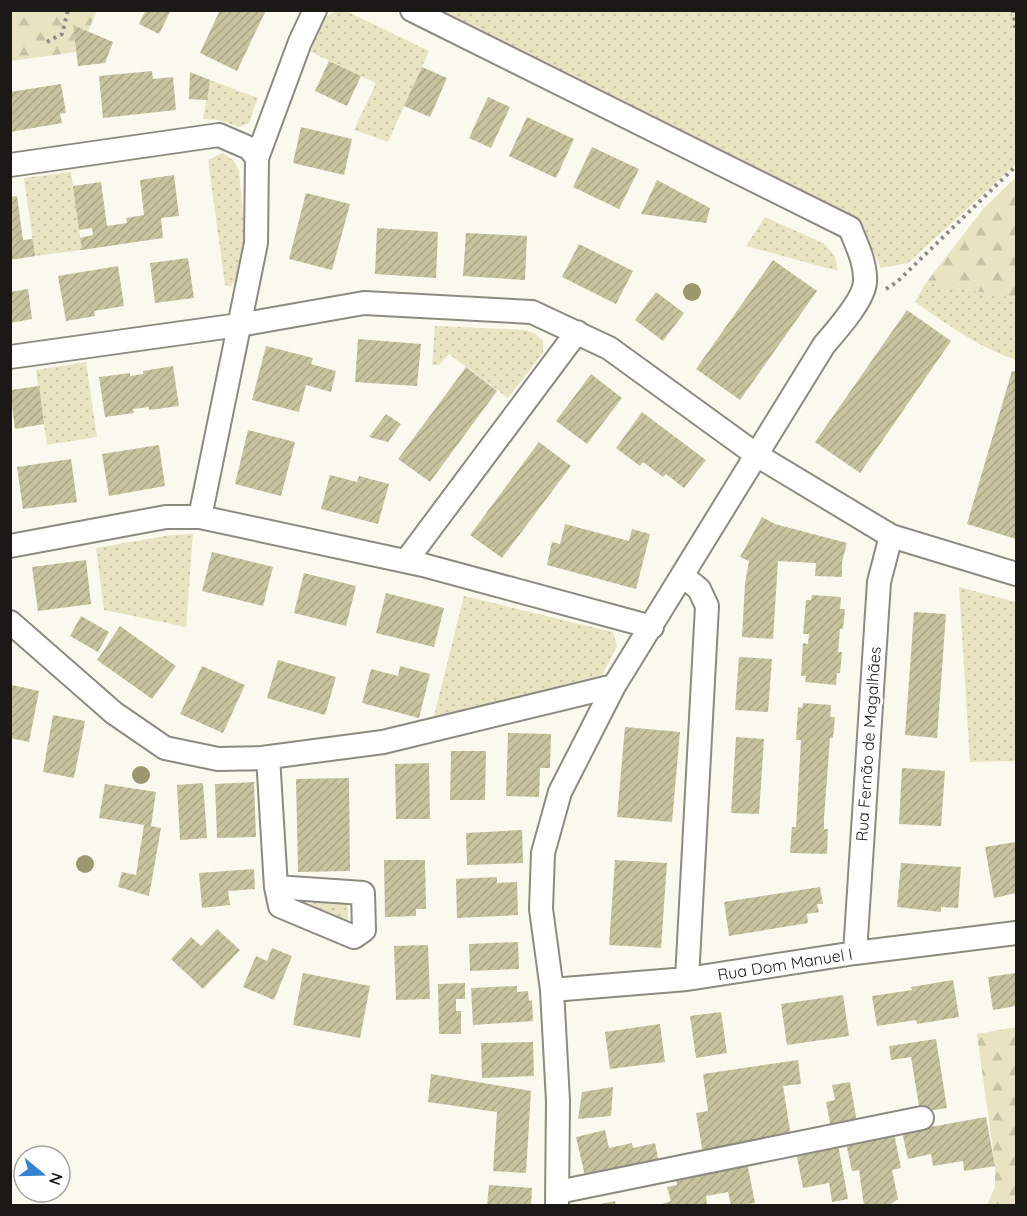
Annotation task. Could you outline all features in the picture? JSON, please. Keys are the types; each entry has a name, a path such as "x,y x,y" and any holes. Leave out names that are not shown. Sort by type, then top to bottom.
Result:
{"street":[{"path":"200,517 256,243 257,158 300,42 315,10"},
{"path":"412,10 850,228 862,256 865,284 850,315 824,345 758,456 614,687 560,792 543,853 541,909 552,990 558,1101 558,1199 922,1118"},
{"path":"10,165 219,135 249,148 257,158"},
{"path":"10,357 239,325 364,303 532,312 609,348 758,456 891,536 1017,574"},
{"path":"406,561 577,332"},
{"path":"10,546 166,517 200,517 406,561 652,627"},
{"name":"Rua Fernão de Magalhães","path":"855,953 879,582 891,536"},
{"path":"683,576 699,589 707,606 687,979"},
{"path":"10,622 114,713 165,748 218,759 268,758 383,742 614,687"},
{"path":"268,758 276,887"},
{"name":"Rua Dom Manuel I","path":"552,990 687,979 855,953 1017,933"}],"path":[{"path":"47,42 62,34 68,10"},
{"path":"1013,10 1017,31"},
{"path":"850,315 897,282 1007,173 1017,166"}],"green space":[{"path":"344,10 429,51 388,142 354,130 376,83 311,52 324,19 335,12"},
{"path":"10,11 97,11 88,31 73,25 76,52 11,61"},
{"path":"440,11 1016,11 1016,164 908,263 881,268 858,219"},
{"path":"210,80 258,98 249,123 239,127 219,120 203,119"},
{"path":"223,153 234,161 239,171 244,232 241,264 237,277 230,287 225,285 208,160"},
{"path":"71,172 82,250 35,256 24,178"},
{"path":"1016,177 1016,298 926,283 983,209"},
{"path":"765,217 823,243 835,256 838,271 746,246"},
{"path":"926,283 1016,298 1016,360 976,342 915,302"},
{"path":"435,326 525,330 536,334 543,341 543,353 508,398 449,354 439,365 432,365"},
{"path":"86,362 97,437 47,445 36,370"},
{"path":"193,534 186,627 104,610 96,548 171,535"},
{"path":"959,587 1016,602 1016,761 970,762"},
{"path":"464,596 613,632 617,646 602,675 434,716"},
{"path":"311,903 348,903 348,925 311,909"},
{"path":"1016,1027 1016,1205 987,1205 995,1187 995,1166 977,1034"}],"building":[{"path":"146,10 170,12 159,34 139,24"},
{"path":"220,10 266,10 237,71 200,53"},
{"path":"73,25 113,42 105,63 78,66"},
{"path":"329,61 361,76 347,106 315,91"},
{"path":"422,67 447,78 430,117 404,106"},
{"path":"152,71 153,79 173,77 176,110 103,118 99,76"},
{"path":"190,72 210,80 207,100 189,99"},
{"path":"61,84 66,113 60,114 62,123 10,132 10,92"},
{"path":"488,97 510,107 491,148 469,138"},
{"path":"527,117 574,139 556,178 509,156"},
{"path":"301,127 352,139 344,175 293,163"},
{"path":"592,147 639,169 619,209 573,187"},
{"path":"174,175 179,216 161,218 163,238 82,250 80,238 93,235 92,228 79,230 73,186 101,182 107,226 127,223 126,218 144,215 140,180"},
{"path":"657,180 710,208 706,223 641,214"},
{"path":"306,193 350,204 332,270 289,259"},
{"path":"17,196 23,240 33,239 35,256 10,260 10,197"},
{"path":"377,228 438,232 436,278 375,274"},
{"path":"466,233 527,236 525,280 463,276"},
{"path":"579,244 633,271 616,304 562,277"},
{"path":"188,258 194,298 155,303 150,263"},
{"path":"773,260 817,291 740,400 696,369"},
{"path":"118,266 124,306 94,311 95,316 66,321 58,276"},
{"path":"28,289 32,319 10,323 10,292"},
{"path":"656,292 684,313 663,341 635,320"},
{"path":"907,310 951,341 860,473 815,442"},
{"path":"358,339 421,344 417,386 355,382"},
{"path":"266,346 313,358 311,364 336,371 331,392 306,385 299,412 252,400"},
{"path":"173,366 179,406 149,410 149,407 133,409 134,413 105,417 99,377 130,373 130,376 143,374 143,371"},
{"path":"466,367 497,391 430,482 398,459"},
{"path":"1012,371 1016,372 1016,539 967,524"},
{"path":"591,374 622,398 587,444 556,421"},
{"path":"39,386 44,424 15,429 10,390"},
{"path":"642,412 706,460 684,488 666,474 663,477 643,462 640,466 616,448"},
{"path":"386,414 401,424 388,442 369,437"},
{"path":"248,430 295,442 281,496 235,484"},
{"path":"539,442 571,466 502,558 470,535"},
{"path":"159,445 165,486 109,496 102,454"},
{"path":"71,459 77,502 23,509 17,467"},
{"path":"330,475 357,482 359,476 389,484 378,524 321,509"},
{"path":"762,517 775,524 847,543 842,562 842,577 815,576 816,563 778,561 773,639 742,637 745,584 749,561 740,557"},
{"path":"565,524 629,541 632,529 650,534 636,589 547,565 552,542 560,544"},
{"path":"212,552 273,567 263,606 202,591"},
{"path":"86,560 91,604 38,611 32,567"},
{"path":"304,573 356,586 346,626 294,613"},
{"path":"386,593 444,608 434,647 376,633"},
{"path":"812,595 841,597 840,609 845,609 843,629 840,629 838,652 842,652 836,685 805,682 806,676 801,676 803,643 808,644 809,634 803,634 806,600 811,600"},
{"path":"914,612 946,614 937,738 905,735"},
{"path":"81,616 109,632 98,652 70,636"},
{"path":"120,626 176,666 152,699 97,660"},
{"path":"739,657 772,659 768,712 735,710"},
{"path":"278,660 336,677 325,715 267,698"},
{"path":"202,666 245,685 223,733 180,714"},
{"path":"400,666 430,674 419,718 362,703 371,669 398,676"},
{"path":"12,685 39,691 29,742 10,738"},
{"path":"803,703 831,705 830,717 835,717 833,738 830,738 824,818 824,829 828,829 827,854 790,853 792,827 796,827 801,740 796,740 798,707 802,708"},
{"path":"53,715 85,721 74,778 43,772"},
{"path":"625,727 680,732 672,822 617,817"},
{"path":"508,733 551,734 550,768 540,768 539,797 506,796"},
{"path":"736,737 764,739 759,814 731,813"},
{"path":"451,751 486,751 485,800 450,800"},
{"path":"429,763 430,819 396,819 395,764"},
{"path":"902,768 945,771 941,826 899,824"},
{"path":"349,778 350,871 298,872 296,779"},
{"path":"254,782 256,837 217,838 215,784"},
{"path":"203,783 207,838 180,840 177,785"},
{"path":"105,784 156,792 151,826 161,828 149,896 118,887 122,872 136,875 144,825 99,818"},
{"path":"522,830 523,863 467,865 466,833"},
{"path":"1016,842 1016,893 994,898 985,847"},
{"path":"384,860 425,860 426,909 416,909 416,916 385,917"},
{"path":"615,860 667,863 661,948 609,945"},
{"path":"901,863 961,867 958,908 941,907 941,912 897,907"},
{"path":"254,869 255,889 228,891 230,905 202,908 199,873"},
{"path":"497,877 497,883 517,882 518,915 457,918 456,879"},
{"path":"820,887 823,904 817,904 819,912 807,914 808,923 729,936 724,902"},
{"path":"217,929 240,950 203,989 171,959 191,937 201,946"},
{"path":"518,942 519,969 470,971 469,944"},
{"path":"428,945 430,999 396,1000 394,946"},
{"path":"272,948 292,956 274,1000 243,987 256,956 267,961"},
{"path":"303,973 370,986 360,1038 293,1025"},
{"path":"1016,973 1016,1006 993,1010 988,977"},
{"path":"953,980 959,1017 917,1024 916,1020 877,1026 872,996 912,990 911,987"},
{"path":"465,983 465,999 456,999 456,1011 461,1011 461,1034 439,1034 438,984"},
{"path":"517,986 517,992 528,991 529,1001 532,1000 533,1021 473,1025 471,988"},
{"path":"843,995 849,1036 787,1045 781,1004"},
{"path":"721,1012 727,1053 696,1058 690,1016"},
{"path":"660,1024 665,1062 610,1069 605,1032"},
{"path":"936,1039 947,1108 920,1112 911,1057 891,1060 889,1046"},
{"path":"533,1042 534,1076 482,1078 481,1043"},
{"path":"798,1060 801,1084 783,1086 791,1137 703,1154 696,1113 708,1111 703,1074"},
{"path":"431,1074 531,1091 526,1173 493,1171 497,1112 428,1102"},
{"path":"850,1082 857,1123 831,1128 826,1102 835,1100 832,1085"},
{"path":"613,1087 611,1116 578,1119 582,1092"},
{"path":"986,1117 995,1166 964,1171 963,1161 933,1166 931,1154 908,1159 902,1132"},
{"path":"605,1130 609,1148 632,1143 633,1148 655,1143 659,1163 615,1173 614,1168 585,1176 576,1137"},
{"path":"894,1133 901,1168 892,1170 898,1199 888,1206 864,1206 859,1170 852,1171 846,1143"},
{"path":"838,1144 848,1199 832,1202 829,1183 803,1188 796,1152"},
{"path":"747,1162 755,1203 731,1206 728,1192 706,1196 707,1206 656,1206 671,1201 667,1187 677,1185 676,1177"},
{"path":"489,1185 532,1188 531,1206 487,1206"},
{"path":"615,1201 616,1206 600,1206 600,1204"}]}
